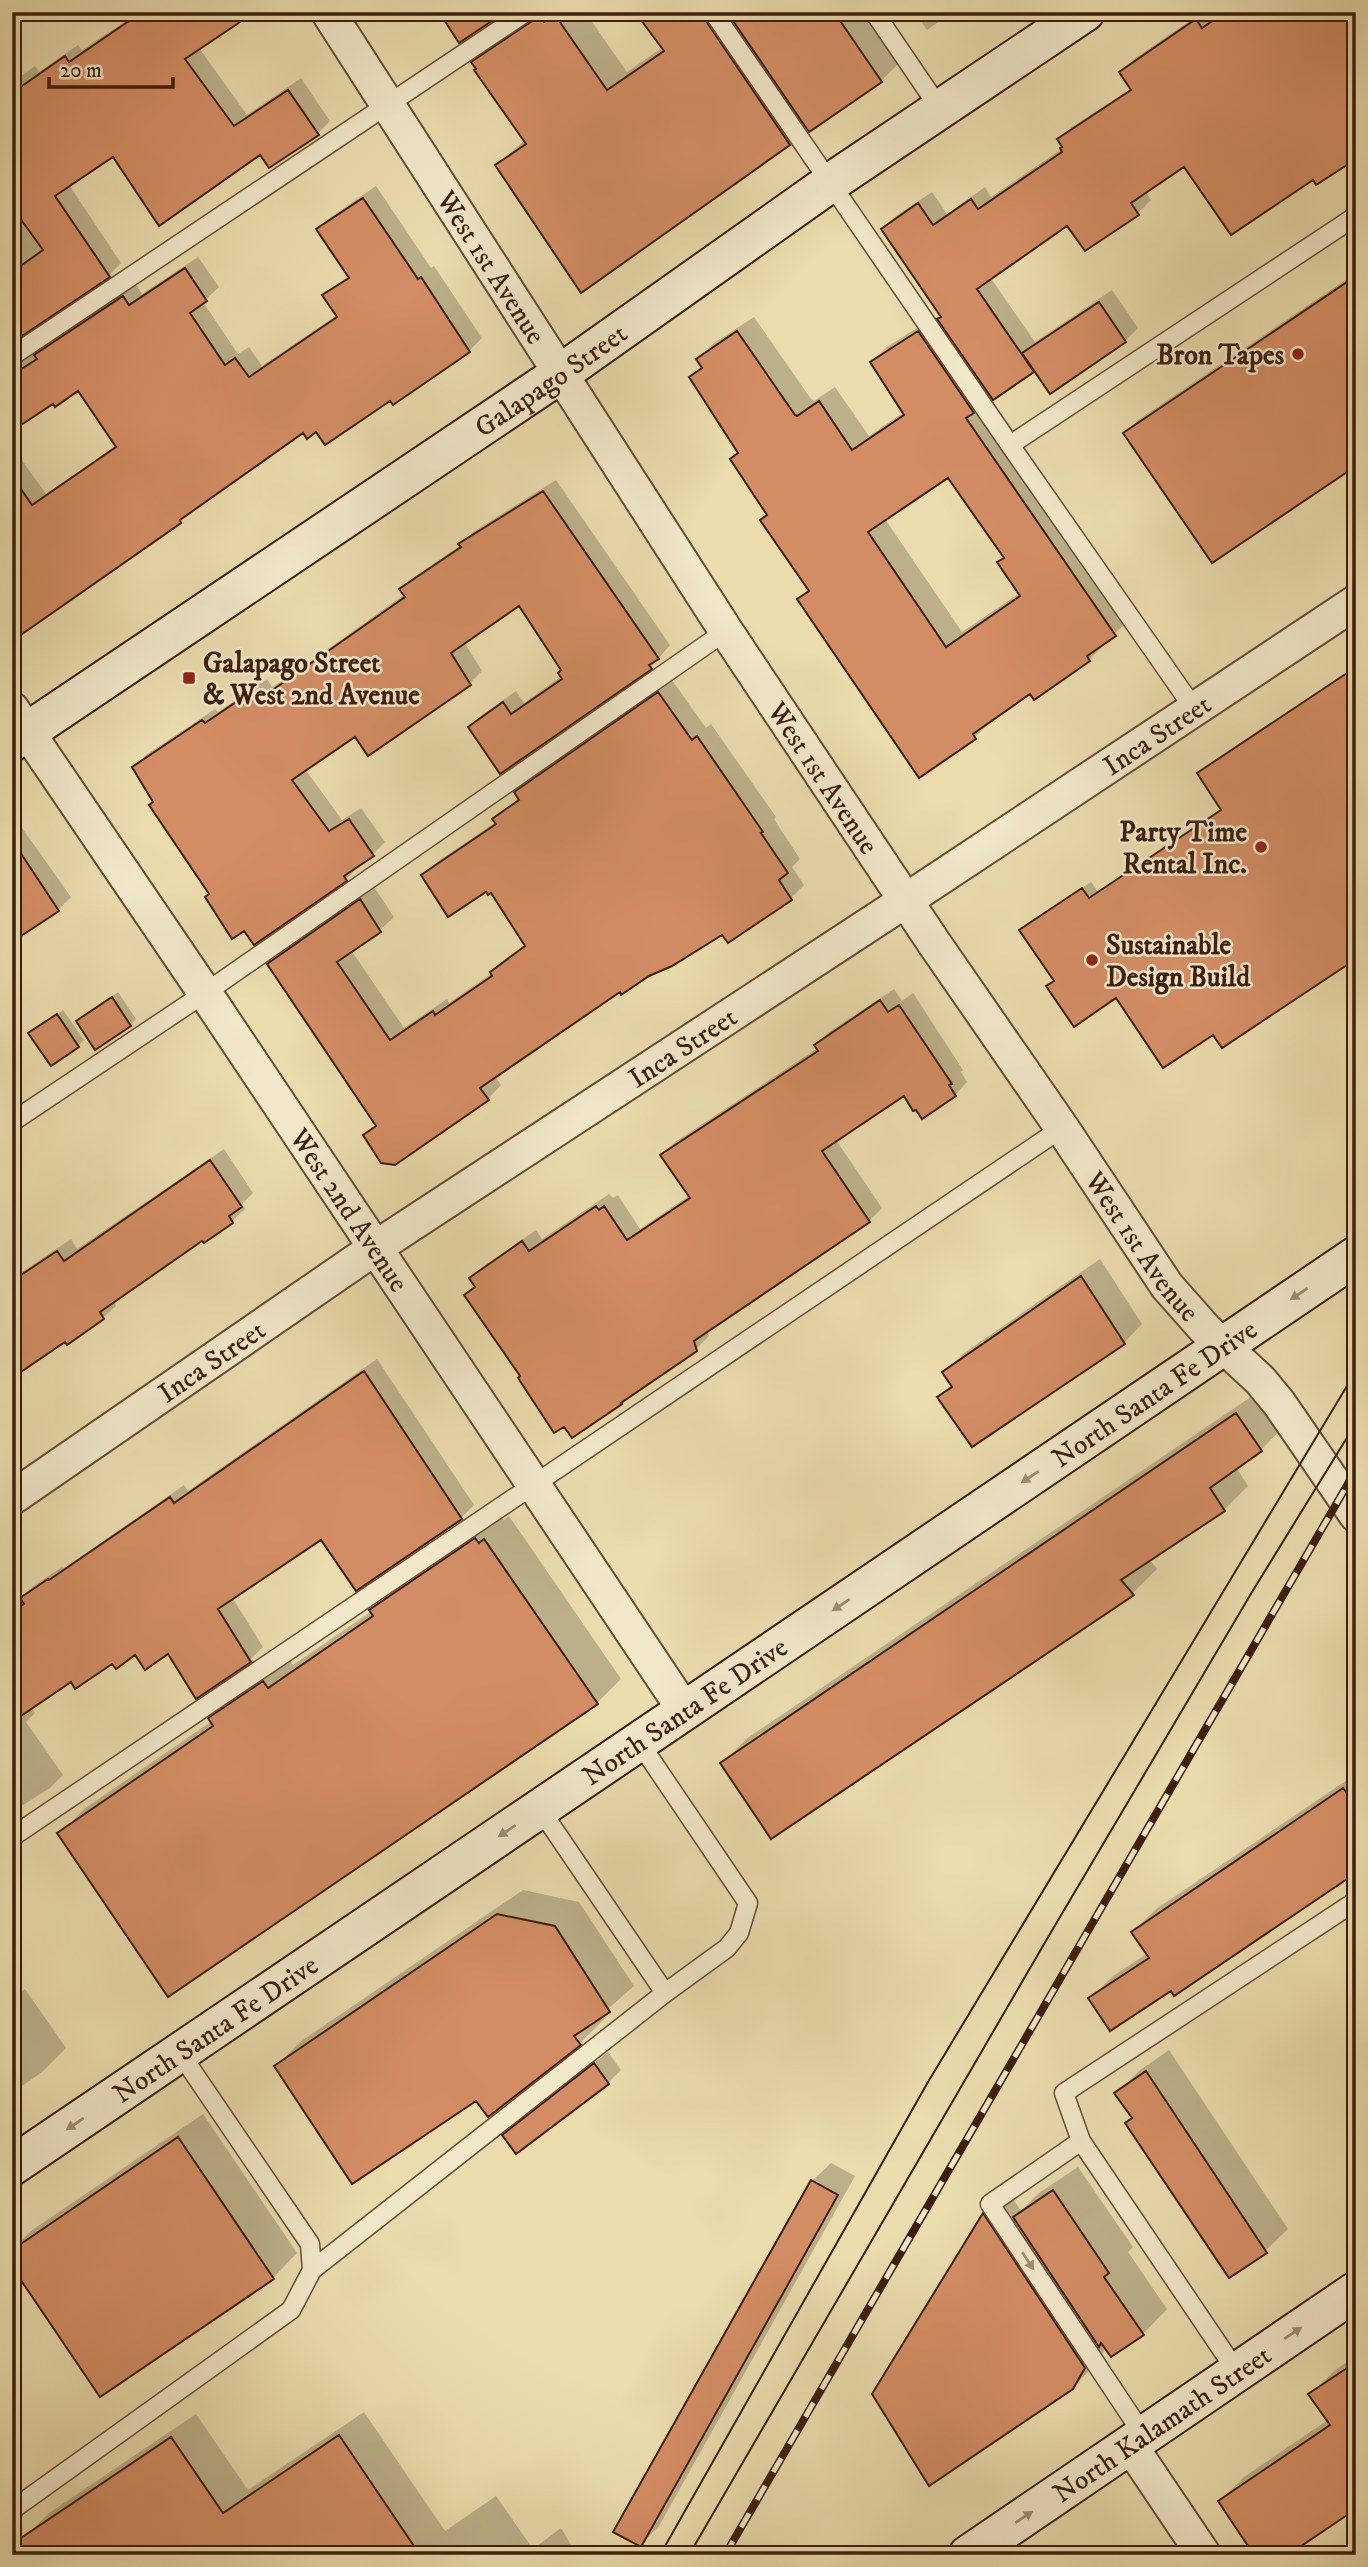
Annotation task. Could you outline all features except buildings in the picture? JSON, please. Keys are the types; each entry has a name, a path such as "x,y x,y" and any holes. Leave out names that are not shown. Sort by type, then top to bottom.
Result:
{"main road":[{"name":"Galapago Street","path":"17,727 559,374 830,183 1085,12"},
{"name":"North Santa Fe Drive","path":"12,2166 1356,1256"},
{"name":"North Kalamath Street","path":"968,2555 1356,2291"}],"street":[{"name":"West 1st Avenue","path":"328,12 726,631 905,901 1167,1286 1205,1329 1247,1366 1279,1403 1356,1515"},
{"name":"Inca Street","path":"12,1498 375,1248 1356,602"},
{"name":"West 2nd Avenue","path":"17,727 205,993 685,1711"},
{"path":"1137,2441 1203,2555"}],"lane":[{"path":"12,356 526,12"},
{"path":"713,12 1195,710"},
{"path":"874,12 940,109"},
{"path":"1010,445 1356,216"},
{"path":"12,1122 205,993 726,631"},
{"path":"12,1837 1062,1128"},
{"path":"12,2510 291,2310 312,2270 665,1993 727,1948 739,1933 748,1903 639,1742"},
{"path":"540,1809 665,1993"},
{"path":"1237,2372 1081,2141 1064,2093 1356,1901"},
{"path":"180,2053 310,2244 312,2270"},
{"path":"1081,2141 990,2204 1137,2441"}],"tram line":[{"path":"660,2555 928,2082 1356,1371"},
{"path":"689,2555 1047,1939 1252,1592 1356,1423"}],"railway":[{"path":"725,2555 1356,1470"}],"place":[{"name":"Bron Tapes","path":"1298,354"},
{"name":"Galapago Street & West 2nd Avenue","path":"189,678"},
{"name":"Party Time Rental Inc.","path":"1261,847"},
{"name":"Sustainable Design Build","path":"1092,960"}]}
